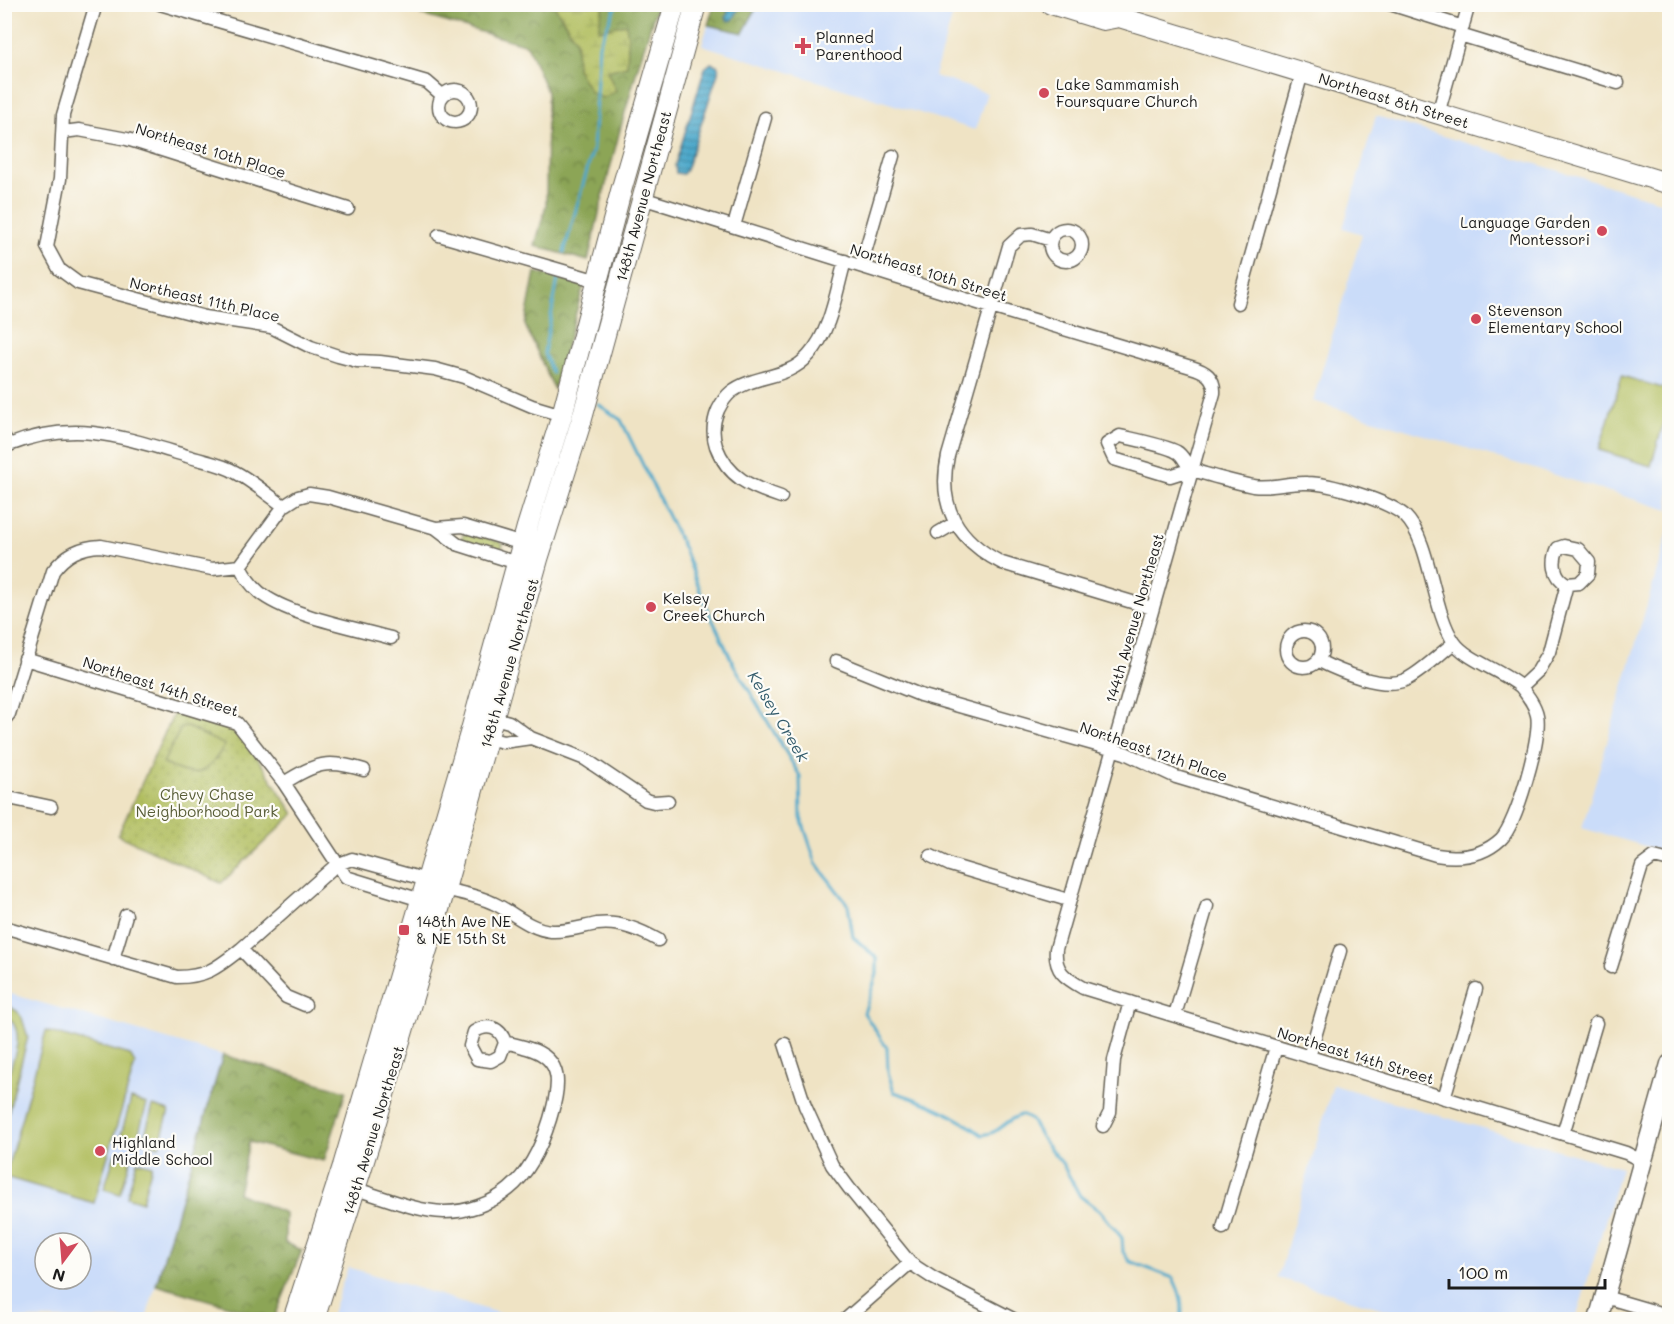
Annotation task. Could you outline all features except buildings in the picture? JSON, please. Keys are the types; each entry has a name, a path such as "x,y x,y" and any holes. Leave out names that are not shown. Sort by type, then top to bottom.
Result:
{"main road":[{"name":"148th Avenue Northeast","path":"293,1320 343,1166 427,880 479,734 522,544 562,415 646,101 675,4"},
{"name":"148th Avenue Northeast","path":"314,1320 445,889 475,781 479,734 494,718 538,559 581,422 696,4"},
{"name":"Northeast 8th Street","path":"1051,4 1103,21 1112,11 1302,73 1670,184"},
{"path":"646,101 653,95 658,95 662,100 655,151"},
{"path":"522,544 535,521 540,526 538,559"},
{"path":"1598,1320 1642,1161 1664,1108 1670,1064"},
{"path":"343,1166 337,1200 342,1206 349,1208"}],"street":[{"path":"63,132 63,115 96,4"},
{"path":"160,4 427,82 442,95"},
{"path":"1390,4 1461,31 1618,83"},
{"path":"1437,114 1469,4"},
{"path":"1238,303 1302,73"},
{"path":"735,226 765,118"},
{"name":"Northeast 10th Place","path":"63,132 79,130 127,139 348,209"},
{"name":"Northeast 11th Place","path":"63,132 60,179 47,247 59,269 78,283 206,317 271,327 310,347 357,361 435,369 464,377 532,406 562,415"},
{"path":"861,266 893,156"},
{"name":"Northeast 10th Street","path":"642,198 991,307 1180,363 1201,370 1208,375"},
{"path":"1051,240 1032,234 1022,235 1014,239 1009,246 944,473 944,492 955,524 986,555 1002,563 1152,608"},
{"path":"439,236 598,281"},
{"path":"782,497 758,489 729,471 715,442 713,431 716,416 730,392 782,373 808,357 823,334 845,261"},
{"name":"144th Avenue Northeast","path":"1063,975 1055,960 1056,949 1068,900 1214,393 1215,384 1208,375"},
{"path":"6,443 60,430 103,433 234,470 284,506"},
{"path":"1192,469 1170,476 1114,459 1107,444 1120,436 1177,452 1192,469 1249,485 1266,488 1307,482 1331,486 1392,506 1406,516 1416,532 1446,626 1454,643 1467,654 1510,677 1521,687 1538,671 1549,652 1567,584"},
{"path":"4,720 9,714 53,571 65,557 86,547 101,546 212,569 240,566 284,506 298,496 309,494 328,497 436,528 463,526 522,544"},
{"path":"938,533 955,524"},
{"path":"436,528 457,544 522,544"},
{"path":"240,566 258,591 275,602 391,638"},
{"path":"1319,661 1384,684 1397,683 1406,679 1454,643"},
{"name":"Northeast 14th Street","path":"25,659 237,723 284,783 336,865"},
{"name":"Northeast 12th Place","path":"836,661 920,695 1112,749 1146,761 1176,777 1436,855 1454,858 1493,846 1512,824 1538,734 1537,716 1532,702 1521,687"},
{"path":"494,718 509,722 531,738 585,759 646,800 668,801"},
{"path":"479,734 502,742 531,738"},
{"path":"284,783 321,764 343,764 364,770"},
{"path":"4,797 51,807"},
{"path":"931,856 950,865 1068,900"},
{"path":"1611,967 1638,872 1648,860 1659,857 1670,861"},
{"path":"4,927 177,977 193,977 205,975 242,949 336,865 352,860 427,880"},
{"path":"336,865 346,877 421,900"},
{"path":"445,889 493,902 529,924 550,931 599,924 628,926 658,940"},
{"path":"1175,1016 1207,906"},
{"path":"113,959 126,915"},
{"path":"242,949 286,997 304,1005"},
{"path":"1309,1057 1340,951"},
{"name":"Northeast 14th Street","path":"1063,975 1083,988 1626,1153 1642,1161"},
{"path":"1444,1098 1476,989"},
{"path":"1103,1126 1110,1112 1112,1069 1130,1002"},
{"path":"1563,1134 1596,1023"},
{"path":"355,1189 424,1210 445,1212 473,1208 509,1189 524,1173 537,1153 557,1094 558,1082 551,1062 542,1053 505,1043"},
{"path":"785,1044 805,1106 832,1165 910,1263 933,1278 1015,1320"},
{"path":"1223,1228 1276,1047"},
{"path":"845,1320 910,1263"},
{"path":"1605,1296 1654,1315 1670,1316"}],"shaded area":[{"path":"758,5 956,5 934,76 987,93 975,130 702,45 708,25 743,33"},
{"name":"Stevenson Elementary School","path":"1376,116 1669,204 1669,510 1313,401 1362,234 1343,228"},
{"path":"1669,529 1669,853 1582,828"},
{"name":"Highland Middle School","path":"4,992 346,1091 324,1161 201,1129 146,1319 5,1319"},
{"path":"1333,1085 1621,1168 1576,1319 1406,1319 1407,1316 1278,1278"},
{"path":"348,1267 518,1319 330,1319"}],"green space":[{"path":"424,5 554,5 576,40 577,69 607,70 627,66 628,38 598,30 603,5 657,5 620,132 588,261 535,246 546,205 547,92 527,45 421,15"},
{"path":"554,5 603,5 598,30 626,24 627,66 607,71 616,91 603,98 591,93 577,69 576,40"},
{"path":"714,5 758,5 743,33 708,25"},
{"path":"535,272 584,285 554,389 525,325"},
{"path":"1622,376 1669,390 1669,404 1651,466 1599,450"},
{"path":"465,532 501,542 503,545 501,550 497,551 464,541 461,538"},
{"name":"Chevy Chase Neighborhood Park","path":"174,713 222,726 247,742 294,814 221,883 118,835"},
{"path":"187,727 225,745 212,763 199,772 184,772 163,763 181,728"},
{"path":"5,1004 17,1011 22,1018 28,1037 5,1125 5,1086 17,1039 12,1022 5,1015"},
{"path":"46,1031 130,1055 135,1064 94,1203 5,1177"},
{"path":"223,1055 346,1091 324,1161 249,1142 238,1193 285,1213 285,1243 302,1250 274,1319 156,1285"},
{"path":"131,1099 147,1104 137,1139 121,1135"},
{"path":"153,1106 169,1111 159,1146 143,1141"},
{"path":"115,1154 131,1159 120,1194 104,1189"},
{"path":"137,1161 152,1165 142,1202 127,1197"}],"water":[{"path":"730,5 741,5 733,20 728,21 726,18"},
{"path":"711,63 717,65 719,70 686,170 683,174 676,173 675,165 705,68"}],"waterway":[{"name":"Kelsey Creek","path":"564,252 593,149 599,44 617,4"},
{"name":"Kelsey Creek","path":"552,373 544,353 558,279"},
{"name":"Kelsey Creek","path":"598,404 621,420 684,549 705,604 734,665 800,776 801,818 816,863 848,905 853,937 877,958 877,974 864,1013 887,1048 888,1072 894,1092 940,1109 982,1135 998,1130 1010,1120 1021,1115 1031,1120 1044,1142 1062,1163 1080,1196 1102,1213 1122,1238 1123,1252 1129,1261 1173,1278 1181,1298 1181,1320"}],"place":[{"name":"Planned Parenthood","path":"803,46"},
{"name":"Lake Sammamish Foursquare Church","path":"1044,93"},
{"name":"Language Garden Montessori","path":"1602,231"},
{"name":"Stevenson Elementary School","path":"1476,319"},
{"name":"Kelsey Creek Church","path":"651,607"},
{"name":"148th Ave NE & NE 15th St","path":"404,930"},
{"name":"Highland Middle School","path":"100,1151"}]}
